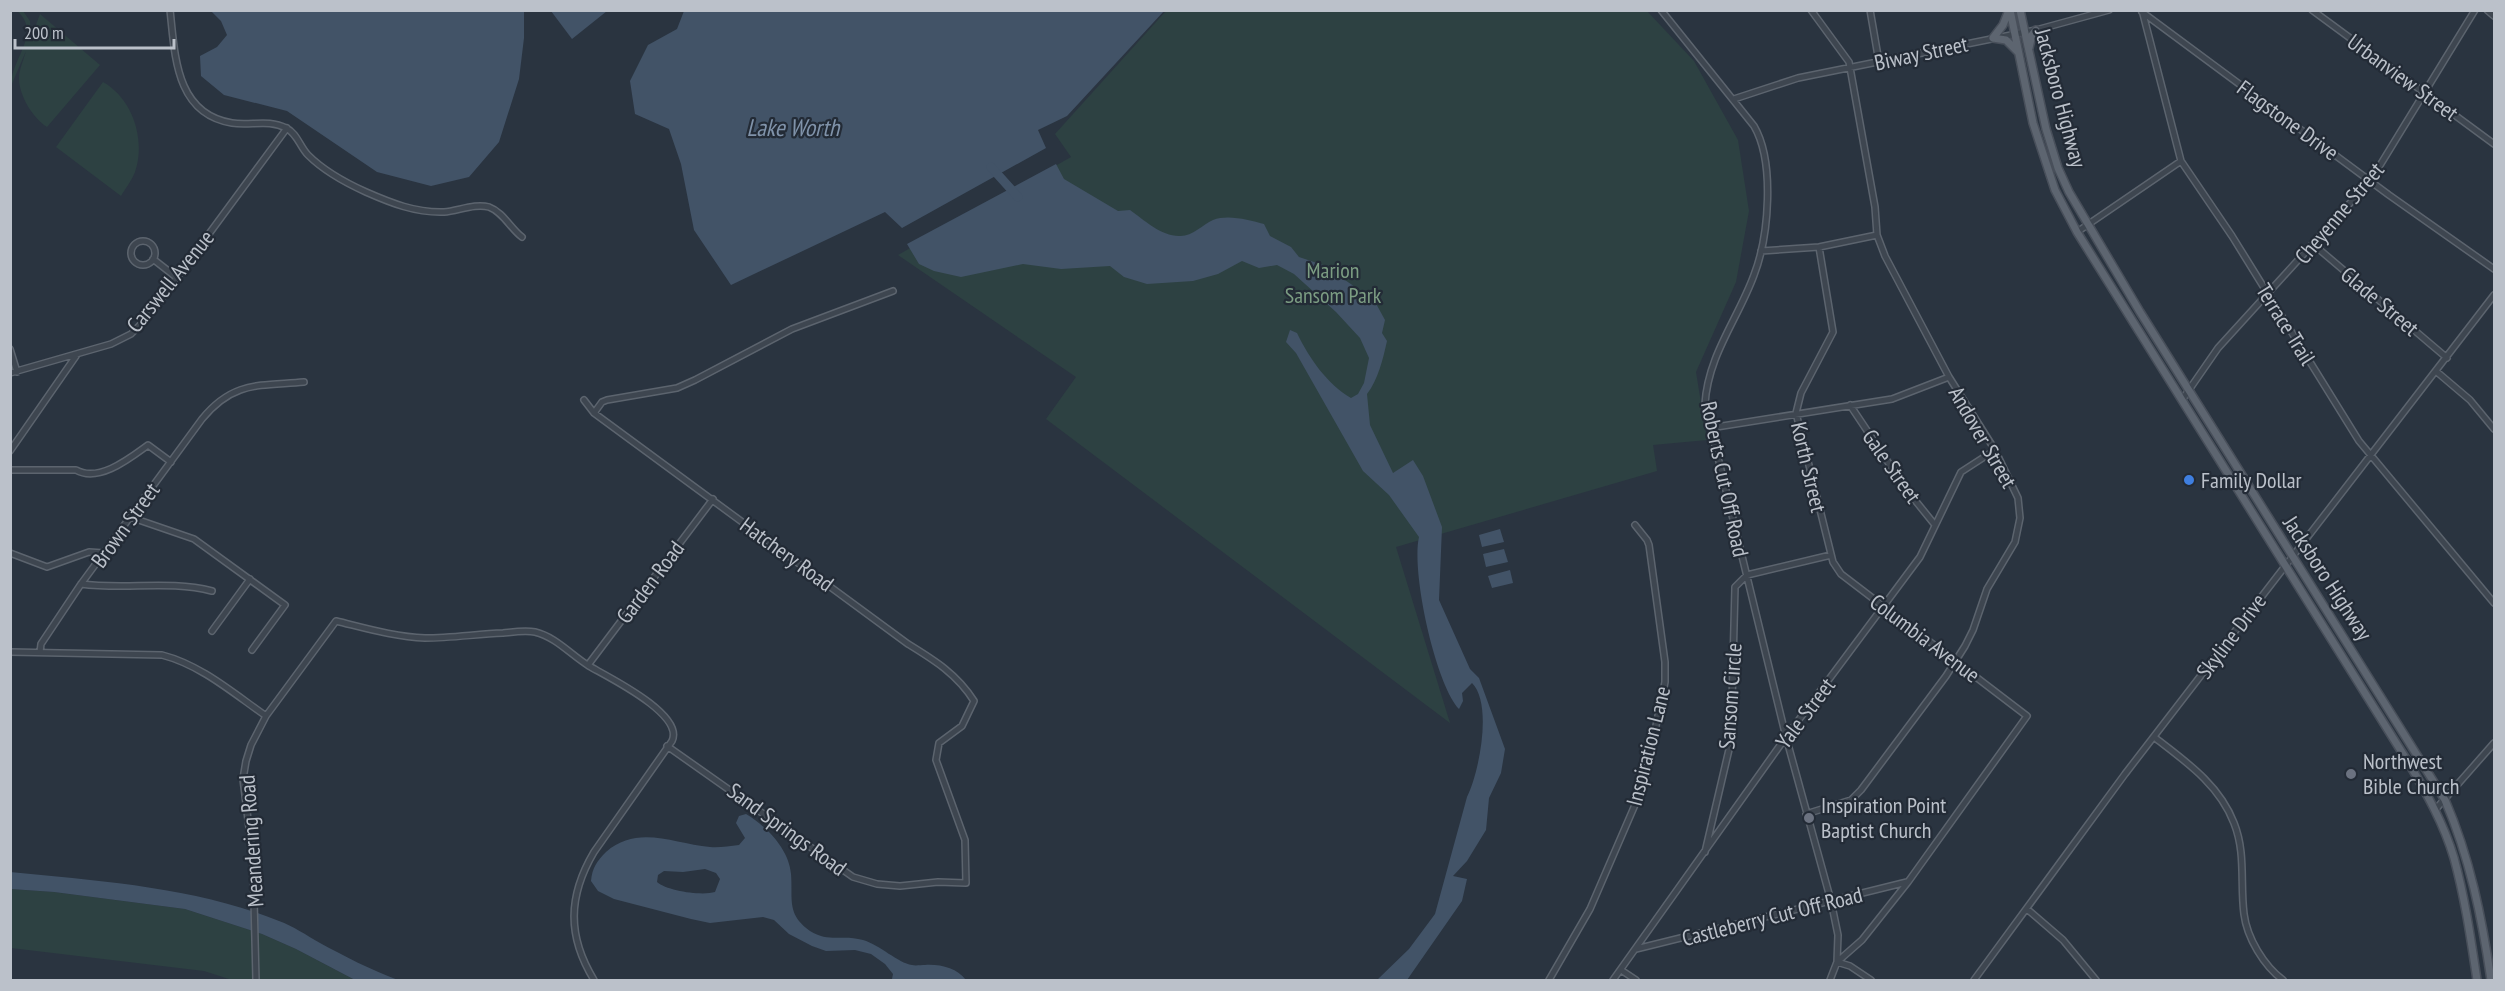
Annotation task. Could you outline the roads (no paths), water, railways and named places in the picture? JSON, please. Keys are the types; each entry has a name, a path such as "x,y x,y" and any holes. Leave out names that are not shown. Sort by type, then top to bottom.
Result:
{"main road":[{"name":"Jacksboro Highway","path":"2009,10 2033,123 2048,173 2077,232 2408,762 2435,810 2454,857 2477,981"},
{"path":"2009,10 2003,25 1993,38 2006,40 2018,52"},
{"name":"Jacksboro Highway","path":"2020,10 2039,103 2058,168 2088,225 2445,800 2460,833 2472,874 2491,981"},
{"path":"2028,51 2032,35 2036,30"},
{"path":"2136,327 2146,321"},
{"path":"2362,690 2374,684"}],"street":[{"path":"170,10 173,49 180,78 185,91 208,113 230,123 268,123 287,128 296,136 302,149 310,157 342,179 363,190 418,211 447,212 481,206 489,207 522,237"},
{"name":"Roberts Cut Off Road","path":"1661,10 1734,99 1760,137 1766,156 1768,181 1761,251 1755,273 1710,371 1705,404 1786,737 1831,901 1838,935 1837,962 1830,981"},
{"path":"1811,10 1846,57 1850,67"},
{"path":"1870,10 1879,62"},
{"name":"Biway Street","path":"1734,99 1771,85 2036,30 2109,10"},
{"name":"Urbanview Street","path":"2312,10 2494,144"},
{"name":"Cheyenne Street","path":"2182,400 2218,348 2371,180 2475,10"},
{"path":"2487,10 2494,16"},
{"name":"Terrace Trail","path":"2142,11 2181,161 2268,294 2359,441 2494,603"},
{"name":"Flagstone Drive","path":"2142,11 2494,269"},
{"name":"Andover Street","path":"1806,814 1851,800 1861,790 1956,660 1973,630 1987,589 2009,554 2018,530 2020,508 2018,498 1995,450 1949,377 1897,283 1877,235 1875,207 1850,67"},
{"name":"Carswell Avenue","path":"14,373 111,345 131,334 147,318 287,128"},
{"path":"2077,232 2181,161"},
{"path":"1761,251 1820,247 1877,235"},
{"path":"143,241 150,244 154,250 153,259 145,265 138,263 131,254 133,247 143,241"},
{"name":"Glade Street","path":"2314,244 2447,358"},
{"name":"Korth Street","path":"1820,247 1833,332 1801,393 1796,413 1830,553"},
{"path":"153,259 176,277"},
{"path":"594,413 602,402 607,400 677,388 792,329 893,291"},
{"name":"Skyline Drive","path":"1974,981 2154,737 2292,556 2372,457 2494,295"},
{"path":"10,349 14,373"},
{"path":"10,451 76,355"},
{"path":"2437,372 2470,399 2494,429"},
{"path":"1710,428 1909,394 1949,377"},
{"name":"Brown Street","path":"40,652 40,644 81,584 217,402 242,388 304,382"},
{"name":"Hatchery Road","path":"584,400 594,413 908,644 940,664 963,683 974,701"},
{"name":"Gale Street","path":"1850,405 1899,479 1935,525"},
{"path":"10,470 97,472 122,464 148,445 171,462"},
{"name":"Yale Street","path":"1613,981 1786,737 1920,557 1961,472 1995,450"},
{"name":"Garden Road","path":"588,665 713,499"},
{"path":"130,517 194,539 285,605 252,650"},
{"name":"Inspiration Lane","path":"1549,981 1590,909 1644,784 1665,682 1665,662 1647,540 1635,525"},
{"path":"10,553 47,567 89,552 104,553"},
{"path":"1747,576 1830,553"},
{"name":"Columbia Avenue","path":"1830,553 1841,574 2027,716 1908,882"},
{"name":"Sansom Circle","path":"1704,855 1731,741 1736,587 1747,576"},
{"path":"212,631 250,579"},
{"path":"81,584 107,588 183,586 212,591"},
{"name":"Meandering Road","path":"256,981 254,860 243,779 251,745 266,716 336,621 374,631 426,638 537,633 558,643 588,665"},
{"path":"10,652 149,654 176,659 205,674 266,716"},
{"path":"588,665 623,683 657,710 672,729 674,737 594,852 584,869 575,893 576,939 580,956 594,981"},
{"name":"Sand Springs Road","path":"667,746 853,877 878,884 900,886 938,882 966,883 965,840 936,760 939,743 962,726 974,701"},
{"path":"2154,737 2204,778 2222,798 2233,820 2243,861 2244,916 2258,951 2283,981"},
{"path":"2435,810 2494,743"},
{"path":"1837,962 1862,940 1908,882"},
{"name":"Castleberry Cut Off Road","path":"1636,949 1908,882"},
{"path":"2026,909 2063,940 2096,981"},
{"path":"1837,962 1850,966 1871,981"},
{"path":"1621,970 1636,981"}],"water":[{"name":"Lake Worth","path":"684,10 1164,11 1067,116 1038,130 1046,148 902,228 885,212 731,285 694,230 681,164 669,129 635,114 630,81 648,45 677,29"},
{"path":"211,11 524,11 524,38 519,79 499,142 469,177 431,186 377,172 287,111 224,95 201,76 200,56 217,47 227,35 221,21"},
{"path":"551,11 607,11 572,39"},
{"path":"1056,164 1064,179 1118,211 1130,210 1153,227 1172,235 1188,235 1219,218 1238,218 1264,224 1270,236 1291,247 1299,257 1341,271 1345,280 1374,300 1385,320 1382,333 1387,341 1384,355 1377,376 1367,394 1370,425 1393,473 1413,460 1423,476 1442,527 1439,600 1470,669 1479,678 1505,749 1501,773 1489,798 1486,830 1467,861 1453,876 1467,879 1462,901 1407,980 1377,980 1409,949 1435,914 1476,772 1483,722 1482,706 1472,683 1462,693 1463,701 1459,709 1450,696 1442,676 1422,600 1418,575 1419,537 1389,495 1363,471 1296,353 1286,342 1290,330 1297,333 1320,370 1351,398 1358,394 1364,383 1369,358 1360,338 1336,312 1294,274 1277,265 1259,268 1242,261 1218,274 1193,281 1147,284 1124,277 1110,266 1061,269 1023,264 961,277 934,271 919,264 907,244"},
{"path":"1500,529 1504,542 1482,547 1479,535"},
{"path":"1504,549 1508,562 1486,567 1483,554"},
{"path":"1510,570 1513,583 1492,588 1488,576"},
{"path":"746,814 754,819 781,847 791,874 794,912 802,925 810,931 823,937 863,940 907,964 936,965 948,968 958,972 966,980 888,980 892,979 893,974 885,964 871,954 855,950 826,951 789,934 774,920 763,917 710,923 691,919 614,899 598,891 591,881 594,868 603,855 618,844 631,839 656,838 713,847 739,845 745,838 736,823 739,816","holes":["705,869 716,873 720,879 715,892 709,893 676,890 657,882 658,875 664,871 683,872"]},
{"path":"10,872 147,887 214,900 284,923 348,958 398,980 355,980 262,934 185,909 54,892 11,889"}],"waterway":[{"path":"991,167 1018,197"}],"place":[{"name":"Family Dollar","path":"2189,480"},
{"name":"Northwest Bible Church","path":"2351,774"},
{"name":"Inspiration Point Baptist Church","path":"1809,818"}],"park label":[{"name":"Marion Sansom Park","path":"1333,282"}]}
